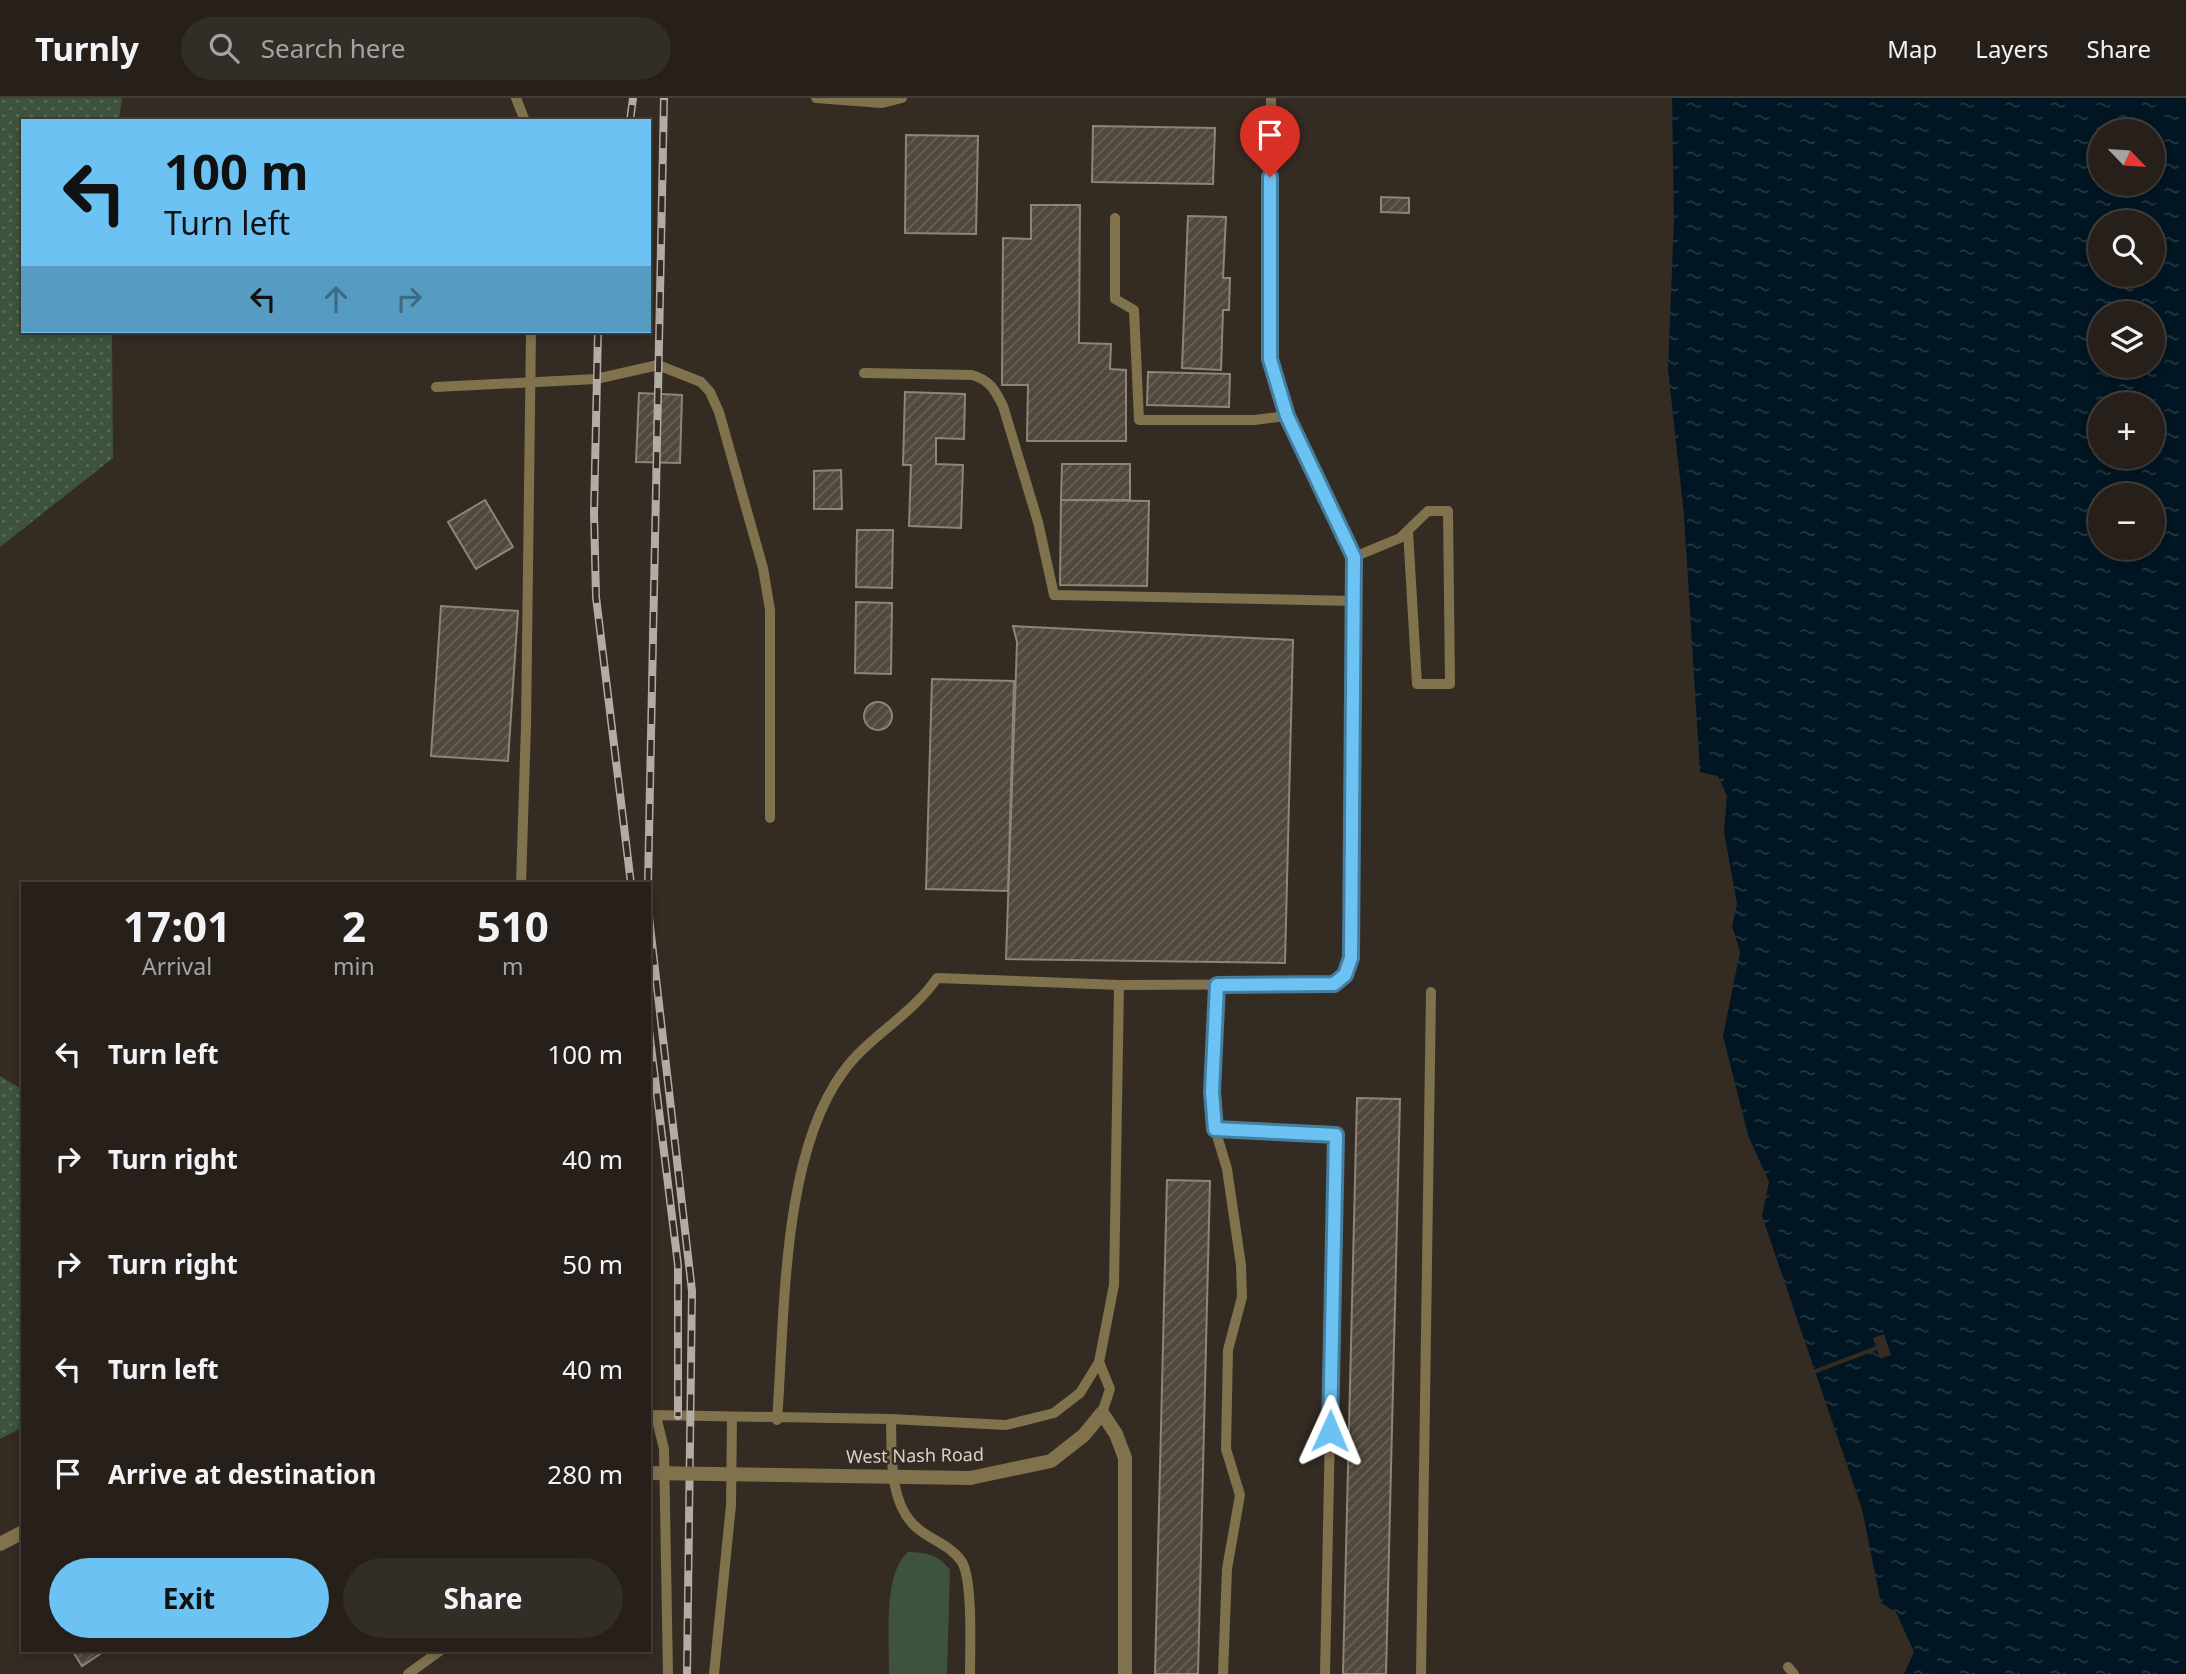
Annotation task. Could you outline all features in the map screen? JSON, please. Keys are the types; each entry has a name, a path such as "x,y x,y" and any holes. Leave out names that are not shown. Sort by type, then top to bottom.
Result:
{"street":[{"name":"West Nash Road","path":"651,1473 970,1478 1051,1461 1084,1435 1102,1413"},
{"path":"1102,1413 1116,1434 1125,1458 1125,1674"},
{"path":"0,1545 21,1533"}],"lane":[{"path":"516,98 524,119"},
{"path":"816,98 882,103 902,98"},
{"path":"777,1420 789,1260 803,1163 814,1122 825,1098 844,1069 920,1002 937,978 1119,985 1217,985 1334,984 1345,975 1351,958 1354,557 1287,416 1270,359 1271,98"},
{"path":"1115,218 1115,299 1134,310 1139,419 1254,420 1287,416"},
{"path":"521,882 526,726 531,333"},
{"path":"436,387 596,379 658,365 687,375 710,392 719,412 756,542 770,610 770,818"},
{"path":"864,373 972,375 984,378 995,388 1003,406 1038,522 1054,595 1354,601"},
{"path":"1354,557 1400,538 1427,511 1448,511 1450,684 1417,684 1408,531"},
{"path":"668,1674 664,1448 653,1415 777,1420 891,1419 1006,1425 1054,1413 1080,1392 1099,1362 1114,1285 1119,985"},
{"path":"1217,985 1212,1092 1215,1129 1227,1169 1241,1265 1242,1297 1228,1350 1226,1448 1240,1495 1227,1569 1223,1674"},
{"path":"1421,1674 1431,992"},
{"path":"1215,1129 1336,1135 1325,1674"},
{"path":"1099,1362 1110,1389 1102,1413"},
{"path":"714,1674 731,1505 732,1418"},
{"path":"891,1419 892,1454 900,1503 916,1527 953,1551 967,1575 971,1674"},
{"path":"408,1674 438,1652"}],"green space":[{"path":"0,98 122,98 119,119 21,119 21,333 112,333 113,458 0,547"},
{"path":"0,1076 21,1089 21,1428 0,1439"},
{"path":"908,1552 932,1555 950,1570 947,1674 889,1674 891,1592 894,1576"}],"water":[{"path":"1672,98 2186,98 2186,1674 1904,1674 1914,1652 1896,1612 1881,1603 1862,1509 1762,1216 1769,1182 1748,1135 1723,1036 1740,952 1732,926 1737,904 1724,832 1727,796 1718,776 1700,772 1684,515 1668,369 1674,220"}],"pier":[{"path":"1884,1334 1891,1355 1880,1359 1877,1350 1814,1374 1813,1370 1876,1346 1873,1338"}],"building":[{"path":"1093,126 1215,128 1213,184 1092,182"},
{"path":"906,135 978,136 976,234 905,233"},
{"path":"1381,197 1409,198 1409,213 1381,212"},
{"path":"1031,205 1080,205 1079,343 1111,344 1110,369 1126,370 1126,441 1027,441 1028,385 1002,385 1003,238 1031,239"},
{"path":"1188,216 1226,217 1223,278 1230,278 1229,310 1223,310 1221,370 1182,368"},
{"path":"1148,372 1230,374 1229,407 1147,405"},
{"path":"905,392 965,394 964,439 936,438 936,464 963,465 961,528 909,526 911,465 903,465"},
{"path":"639,393 682,395 680,463 636,462"},
{"path":"1062,464 1130,464 1130,500 1061,500"},
{"path":"841,470 842,509 814,509 814,471"},
{"path":"485,500 513,547 476,569 448,522"},
{"path":"1061,500 1149,501 1147,586 1060,585"},
{"path":"857,530 893,530 892,588 856,587"},
{"path":"856,602 892,603 891,674 855,673"},
{"path":"441,606 518,611 508,761 431,756"},
{"path":"1013,626 1293,640 1285,963 1006,959 1017,642"},
{"path":"932,679 1014,681 1008,891 926,889"},
{"path":"878,702 888,706 892,716 888,726 878,730 868,726 864,716 868,706"},
{"path":"1357,1098 1400,1099 1386,1674 1343,1674"},
{"path":"1167,1180 1210,1181 1198,1674 1155,1674"},
{"path":"73,1652 103,1652 82,1666"}],"railway":[{"path":"630,119 633,98"},
{"path":"648,882 664,98"},
{"path":"598,333 594,513 596,597 631,882"},
{"path":"651,934 692,1291 687,1674"},
{"path":"651,1046 678,1265 678,1416"}],"route":[{"path":"1270,177 1270,359 1276,387 1354,557 1351,958 1345,975 1334,984 1217,985 1212,1092 1215,1129 1336,1135 1330,1431"}]}
